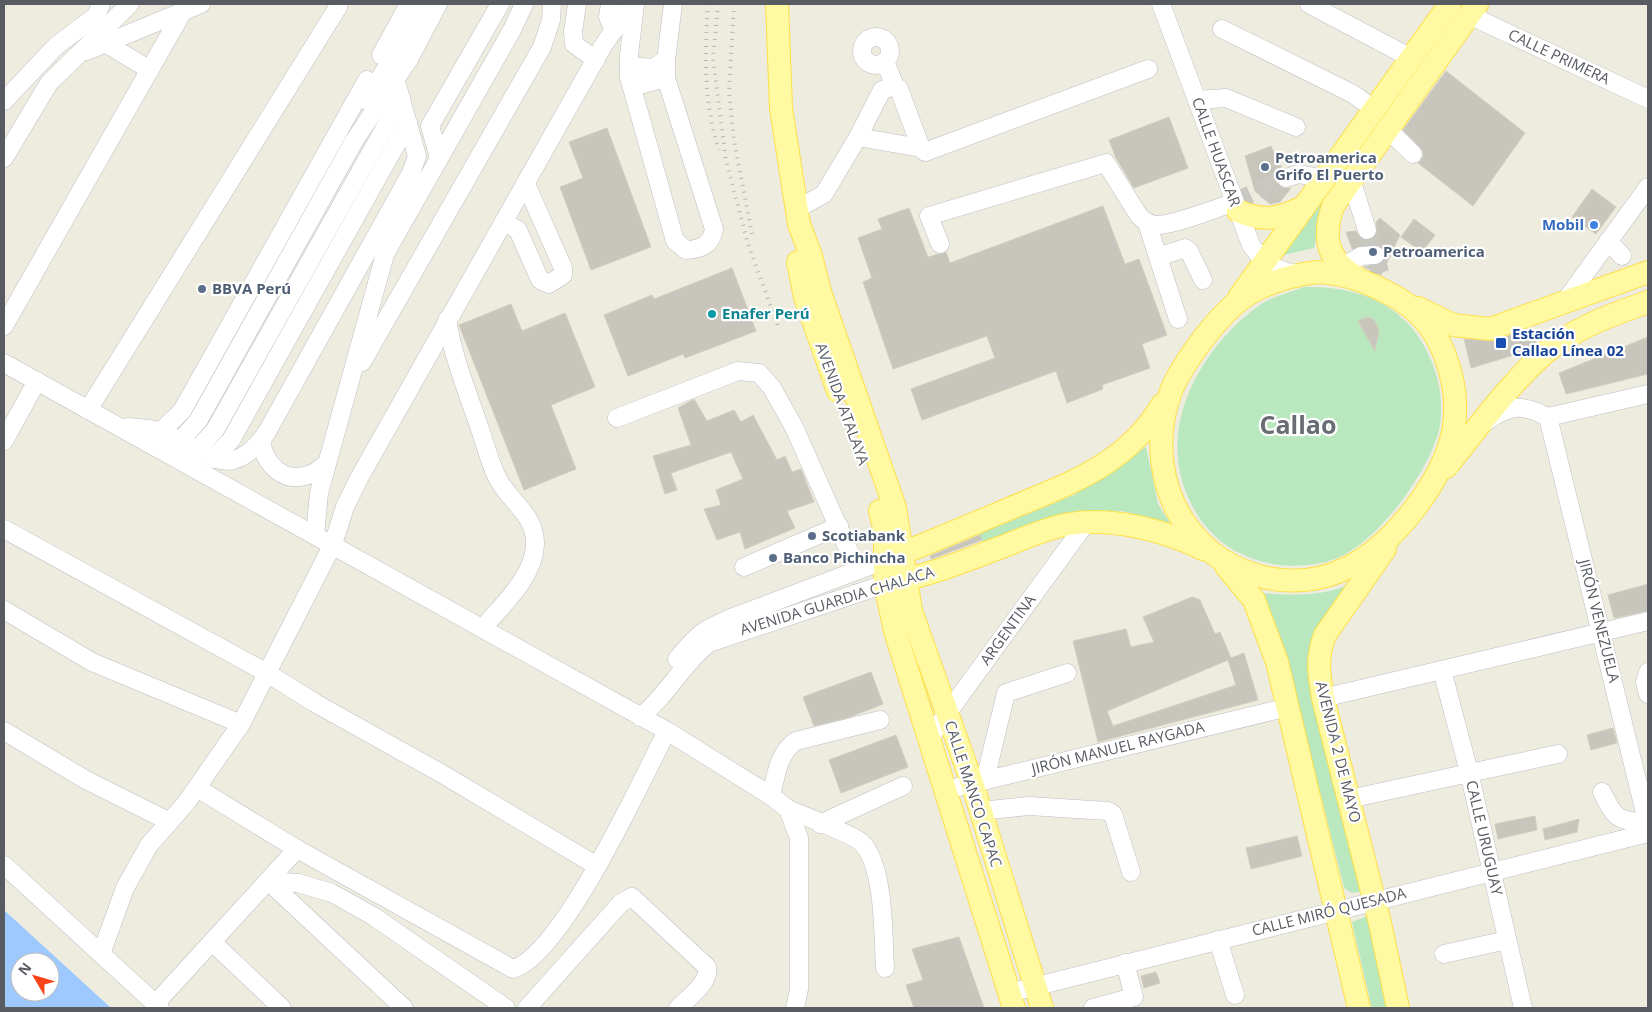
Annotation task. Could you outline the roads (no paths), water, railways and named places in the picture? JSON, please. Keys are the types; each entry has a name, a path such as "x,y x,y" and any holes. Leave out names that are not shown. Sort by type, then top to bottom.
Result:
{"main road":[{"name":"AVENIDA ATALAYA","path":"777,4 781,108 798,216 820,292 895,508 895,582"},
{"path":"1232,307 1450,4"},
{"path":"1473,9 1333,206 1327,230 1328,249 1342,268 1385,288 1448,323 1468,328 1490,329 1648,272"},
{"path":"1236,206 1248,216 1272,219 1284,217 1304,206"},
{"path":"1232,307 1248,294 1273,282 1299,274 1332,272 1385,288 1417,311 1426,321 1441,346 1448,362 1455,396 1455,415 1448,450 1424,493"},
{"path":"1214,554 1237,568 1256,576 1275,580 1313,579 1332,574 1355,563 1389,537 1521,378 1554,346 1611,315 1648,302"},
{"name":"AVENIDA GUARDIA CHALACA","path":"894,556 1084,477 1115,458 1139,438 1198,346 1232,307"},
{"path":"1171,389 1161,428 1160,449 1166,484 1182,520 1243,584 1254,600 1265,626 1289,707 1358,1008"},
{"name":"AVENIDA 2 DE MAYO","path":"1398,1008 1374,901 1323,698 1317,664 1319,650 1325,636 1406,518"},
{"name":"AVENIDA GUARDIA CHALACA","path":"895,582 936,572 1047,529 1086,523 1126,526 1168,535 1214,554"},
{"name":"CALLE MANCO CAPAC","path":"895,582 911,611 946,714 978,782 980,811 1042,1008"},
{"name":"CALLE MANCO CAPAC","path":"895,582 895,631 1012,1001"}],"street":[{"path":"4,101 56,46 96,16 102,4"},
{"path":"4,158 49,83 130,4"},
{"path":"77,55 201,4"},
{"path":"88,410 338,7 337,4"},
{"path":"440,158 430,126 500,4"},
{"path":"435,140 512,4"},
{"path":"315,535 318,493 386,254 512,30 524,4"},
{"path":"375,293 538,4"},
{"path":"361,342 532,41 551,4"},
{"path":"349,384 542,47 551,20 551,4"},
{"path":"577,4 572,39 578,48 596,60"},
{"path":"610,4 608,16 614,30"},
{"path":"101,954 125,888 149,845 197,788 241,724 333,544 345,507 358,480 448,320 511,226 526,184 630,4"},
{"path":"635,4 629,66 632,87 675,241 686,250 701,249 712,239 714,229 666,78 666,60 674,4"},
{"name":"CALLE HUASCAR","path":"1161,4 1251,245 1264,262 1286,273 1299,274"},
{"path":"1309,4 1411,58"},
{"path":"192,448 182,411 388,54 427,6"},
{"path":"192,448 239,444 403,106 427,6"},
{"name":"CALLE PRIMERA","path":"1473,9 1648,99"},
{"path":"4,326 182,13"},
{"path":"1222,29 1353,94 1374,109"},
{"path":"105,43 150,70"},
{"path":"118,425 231,461 245,456 261,440 411,173 417,156 388,54"},
{"path":"629,66 653,68 666,60"},
{"path":"798,216 824,194 888,88 880,64"},
{"path":"888,88 899,89 921,148 925,152 930,152 1148,69"},
{"path":"632,87 666,78"},
{"path":"1197,100 1226,98 1296,127"},
{"path":"192,448 198,421 354,141 403,106"},
{"path":"192,448 223,434 403,106"},
{"path":"1387,129 1413,154"},
{"path":"858,137 921,148"},
{"path":"940,244 929,216 1106,163 1139,216 1147,223 1157,225 1236,206"},
{"path":"1286,178 1299,174 1324,179"},
{"path":"1351,179 1367,230"},
{"path":"511,226 540,280 549,284 560,279 563,275 563,268 526,184"},
{"path":"1563,304 1648,187"},
{"path":"511,226 543,220"},
{"path":"1147,223 1178,319"},
{"path":"1608,241 1622,256"},
{"path":"1158,257 1185,248 1189,251 1203,280"},
{"path":"1342,268 1355,259 1375,255"},
{"path":"448,320 452,350 497,478 525,511 532,527 535,545 530,566 519,584 483,628"},
{"path":"4,363 667,731 772,796 788,809 860,841 870,855 878,884 885,968"},
{"path":"617,418 738,372 759,373 772,388 794,427 857,569"},
{"path":"4,441 37,381"},
{"path":"1481,425 1502,410 1514,407 1533,410 1548,417 1648,394"},
{"name":"JIRÓN VENEZUELA","path":"1548,417 1602,631 1648,825"},
{"path":"261,440 263,453 272,467 286,476 311,474 327,463"},
{"name":"ARGENTINA","path":"930,737 1086,523"},
{"path":"744,567 839,526"},
{"path":"4,529 267,673 315,703 444,774 597,866"},
{"name":"AVENIDA GUARDIA CHALACA","path":"734,626 807,589 894,556"},
{"name":"AVENIDA GUARDIA CHALACA","path":"734,626 814,607 895,582"},
{"path":"807,589 814,607"},
{"path":"4,610 92,662 241,724"},
{"path":"1323,698 1648,621"},
{"path":"640,717 658,701 697,652 734,626"},
{"name":"CALLE URUGUAY","path":"1442,670 1469,772 1523,1008"},
{"path":"1648,672 1645,682 1648,694"},
{"path":"978,782 1006,693 1067,673"},
{"name":"JIRÓN MANUEL RAYGADA","path":"946,790 1289,707"},
{"path":"772,796 781,756 786,747 796,741 880,720"},
{"path":"4,731 86,780 168,821"},
{"path":"197,788 297,849 513,968 522,966 535,957 573,908 667,731"},
{"path":"1349,799 1558,754"},
{"path":"820,824 903,786"},
{"path":"1602,792 1611,810 1621,820 1648,825"},
{"path":"980,811 1028,806 1108,811 1113,814 1131,872"},
{"path":"788,809 799,838 799,989 795,1008"},
{"name":"CALLE MIRÓ QUESADA","path":"1012,1001 1034,986 1648,833"},
{"path":"4,865 158,1006 212,942 297,849"},
{"path":"268,881 404,1008"},
{"path":"268,881 298,883 332,894 373,916 506,1008"},
{"path":"527,1008 621,903 632,897 707,967 708,974 704,981 678,1008"},
{"path":"1218,940 1235,996"},
{"path":"1444,954 1507,940"},
{"path":"212,942 282,1008"},
{"path":"1093,1008 1134,997 1125,963"}],"water":[{"path":"4,910 50,952 10,952 10,1002 60,1002 60,961 111,1008 4,1008"}],"tunnel":[{"path":"1234,202 1286,178"},
{"path":"1367,230 1381,275"}],"railway":[{"path":"708,4 706,77 710,114 719,150"},
{"path":"718,4 713,58 726,161 749,247 778,326"},
{"path":"734,4 729,92 734,140 752,234"}],"place":[{"name":"Petroamerica Grifo El Puerto","path":"1265,167"},
{"name":"Mobil","path":"1594,225"},
{"name":"Petroamerica","path":"1373,252"},
{"name":"BBVA Perú","path":"202,289"},
{"name":"Enafer Perú","path":"712,314"},
{"name":"Estación Callao Línea 02","path":"1501,343"},
{"name":"Scotiabank","path":"812,536"},
{"name":"Banco Pichincha","path":"773,558"}],"district":[{"name":"Callao","path":"1298,425"}]}
